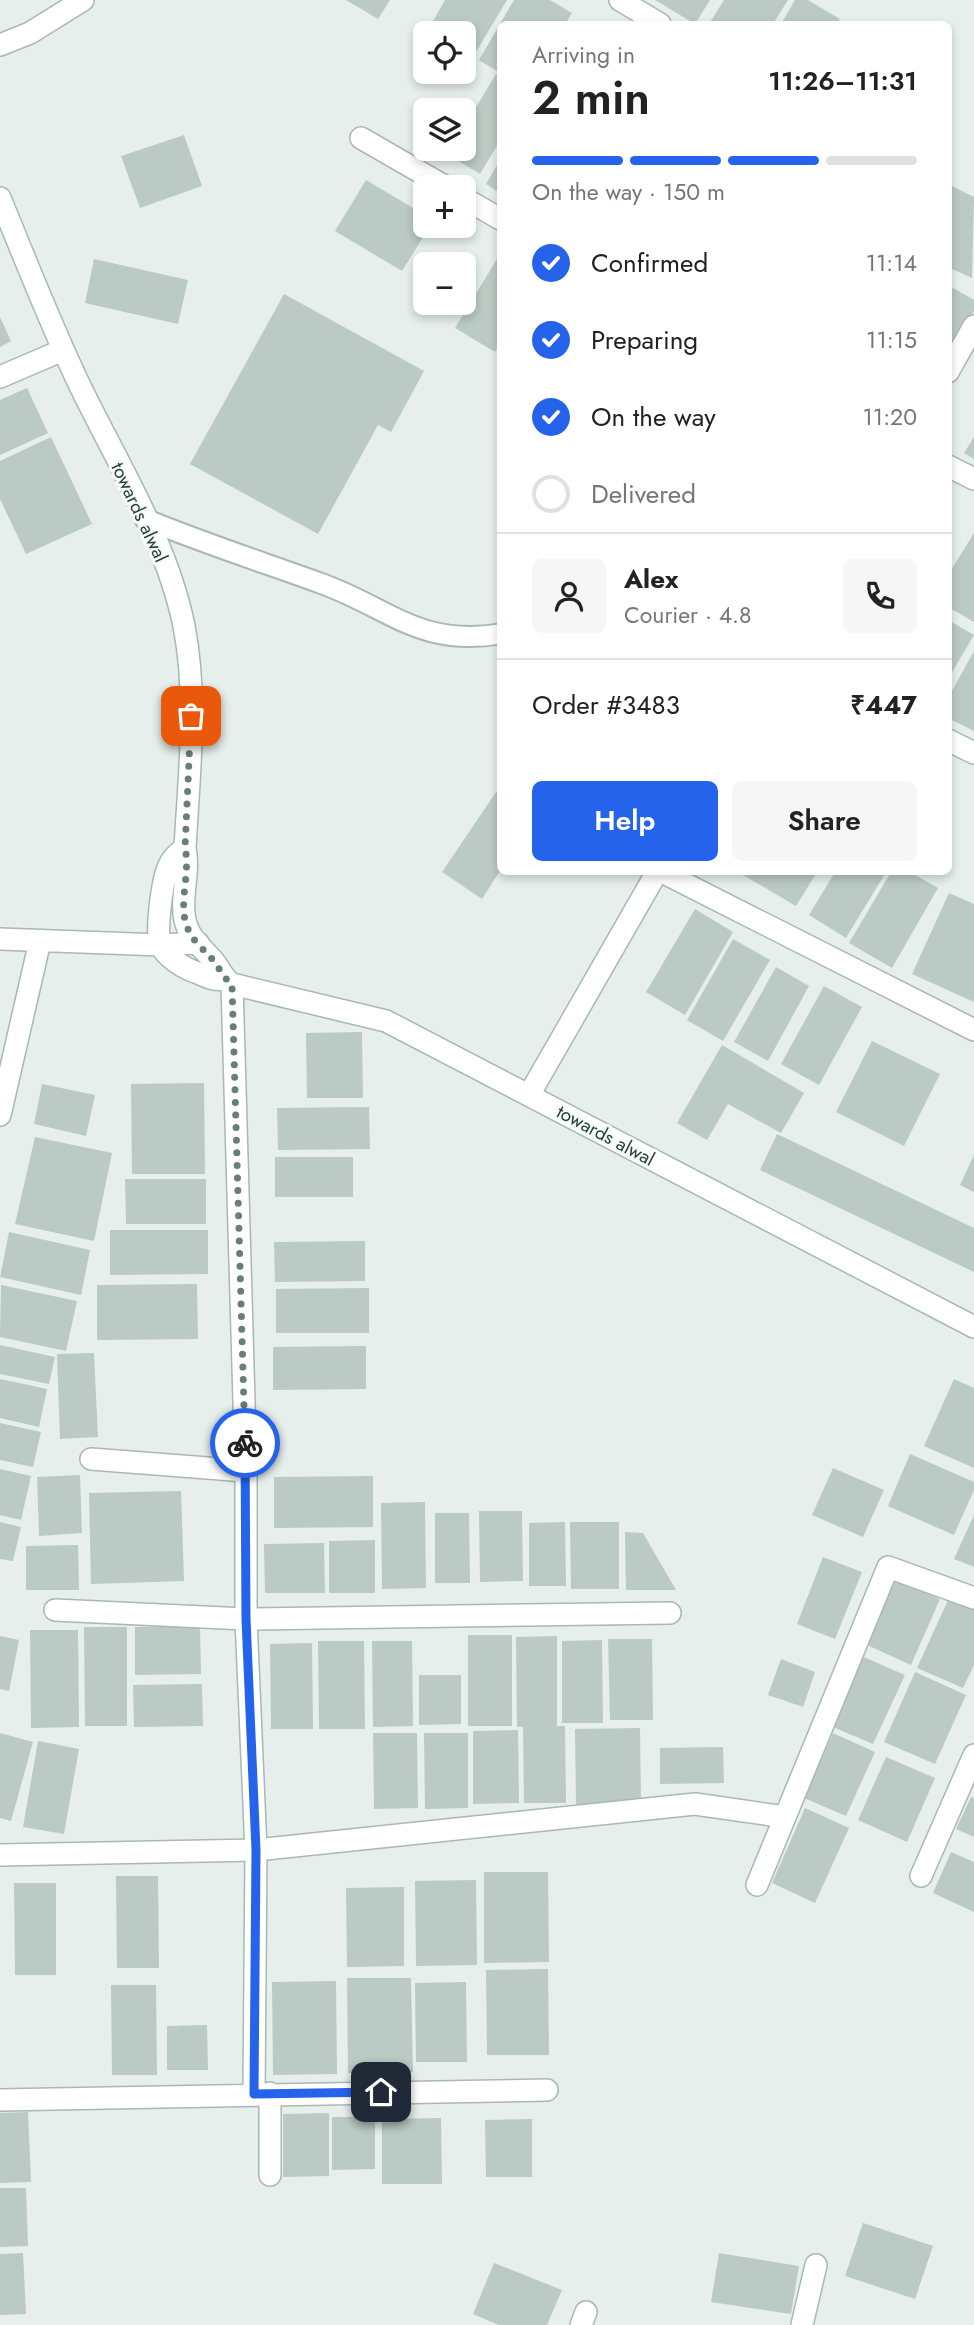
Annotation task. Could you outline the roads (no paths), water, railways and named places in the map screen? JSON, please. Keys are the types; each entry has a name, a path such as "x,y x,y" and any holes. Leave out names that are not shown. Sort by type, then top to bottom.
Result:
{"street":[{"path":"0,45 30,33 83,0"},
{"path":"620,0 655,21"},
{"path":"361,138 425,175"},
{"name":"towards alwal","path":"0,198 63,350 162,553 188,649 191,738 185,848 189,865 184,912 188,929 228,981"},
{"path":"476,205 497,217"},
{"path":"952,365 974,326"},
{"path":"0,377 63,350"},
{"path":"952,468 974,479"},
{"path":"952,742 974,753"},
{"path":"160,945 158,931 167,870 173,857 185,848"},
{"path":"529,1095 657,875"},
{"path":"665,875 974,1030"},
{"path":"0,939 160,945 198,943"},
{"path":"0,1115 40,941"},
{"name":"towards alwal","path":"160,945 168,955 190,970 217,980 386,1021 974,1327"},
{"path":"228,981 246,1471 246,1619 256,1850 262,2094 270,2175"},
{"path":"91,1460 246,1471"},
{"path":"757,1885 887,1567 974,1598"},
{"path":"55,1610 246,1619 670,1613"},
{"path":"921,1876 974,1755"},
{"path":"0,1855 256,1850 695,1804 785,1817"},
{"path":"0,2099 547,2090"},
{"path":"802,2325 816,2264"}],"lane":[{"path":"145,519 226,552 323,584 413,628 470,639 497,634"}]}
